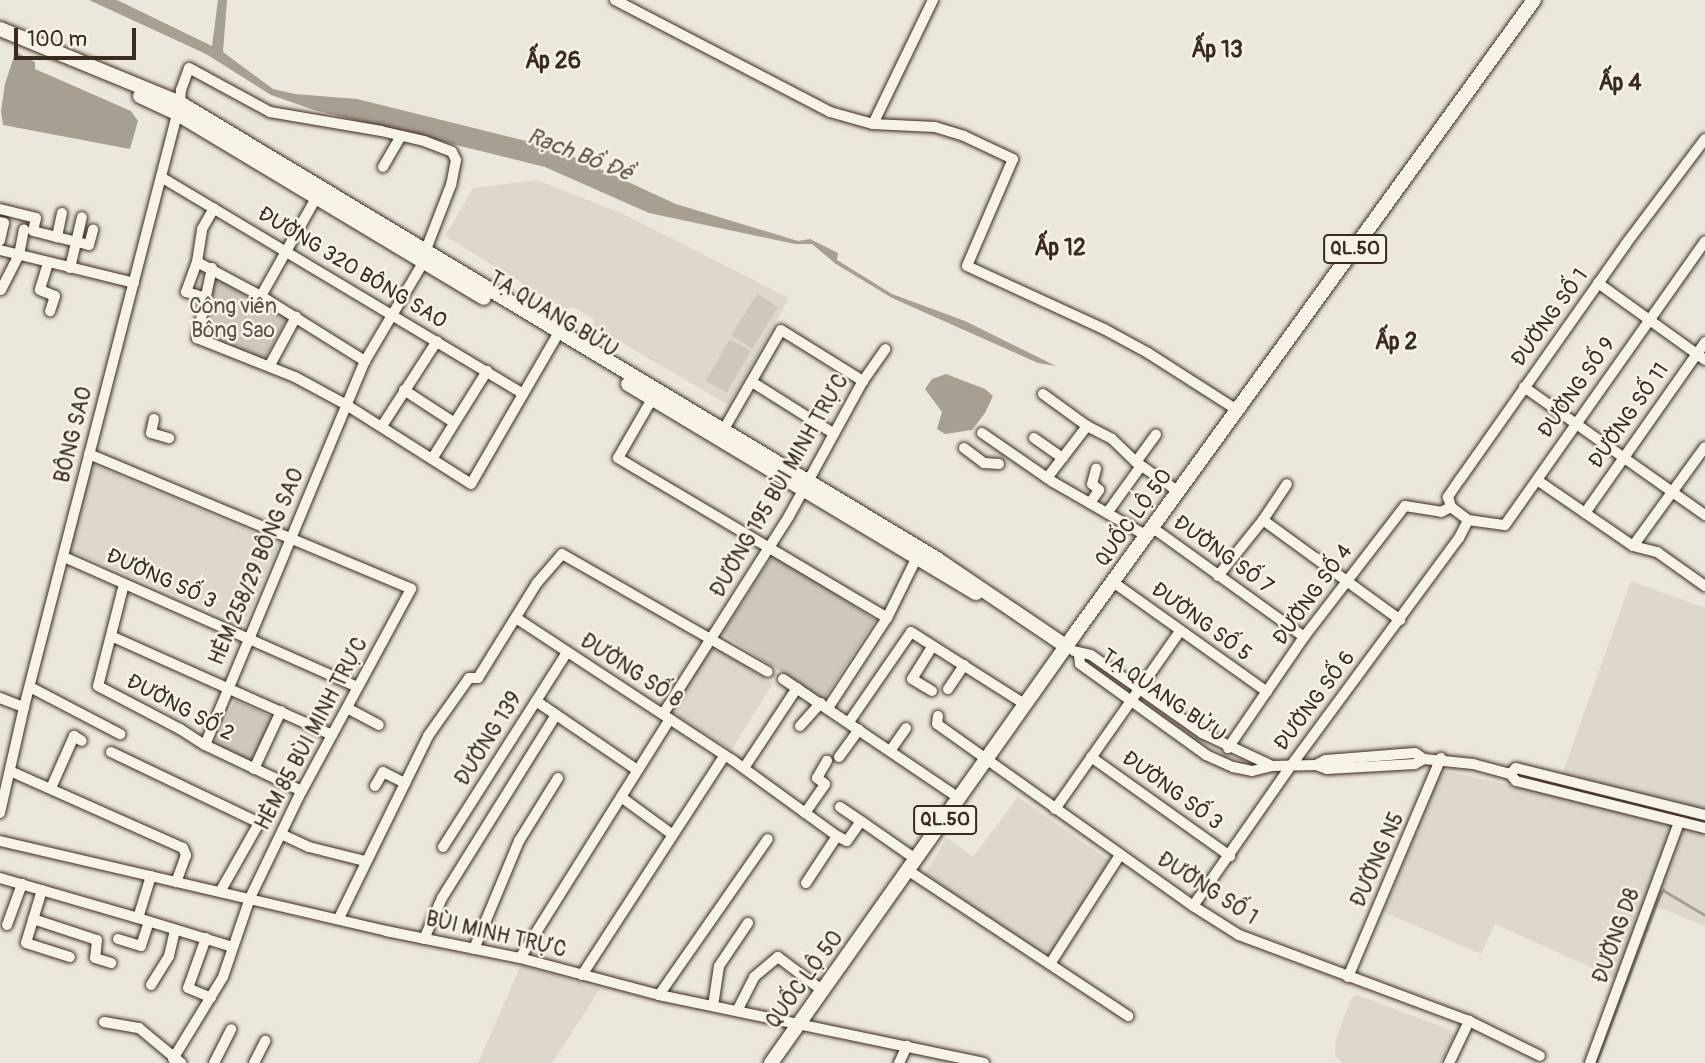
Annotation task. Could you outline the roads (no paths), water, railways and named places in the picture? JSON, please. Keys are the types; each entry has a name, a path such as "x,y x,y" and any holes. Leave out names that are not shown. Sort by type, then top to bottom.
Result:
{"main road":[{"name":"QUỐC LỘ 50","path":"771,1063 1026,705 1073,651 1113,582 1534,0"},
{"path":"0,29 100,73"},
{"path":"0,37 100,73"},
{"name":"TẠ QUANG BỬU","path":"100,73 178,108 557,336 724,429 916,559 975,594 982,591"},
{"name":"TẠ QUANG BỬU","path":"178,108 316,198 424,257"},
{"name":"TẠ QUANG BỬU","path":"557,336 653,399 937,559 1073,651"}],"street":[{"path":"615,0 810,103 873,124 935,127 964,135 1013,159 967,266 1104,329 1148,353 1237,410"},
{"path":"873,124 933,0"},
{"name":"BÔNG SAO","path":"0,813 24,707 181,90 189,68"},
{"name":"HẺM 258/29 BÔNG SAO","path":"189,68 270,112 424,141 452,152 456,160 451,185 424,257 394,315 365,360 345,404 205,745"},
{"path":"383,167 400,138"},
{"name":"ĐƯỜNG SỐ 1","path":"1451,507 1448,498 1524,387 1705,139"},
{"name":"ĐƯỜNG 320 BÔNG SAO","path":"161,177 523,394"},
{"path":"261,296 316,198"},
{"path":"0,207 36,218 33,231 76,242 89,245 93,230"},
{"path":"206,299 186,292 197,262 202,229 214,208"},
{"path":"57,237 62,213"},
{"path":"70,268 82,217"},
{"path":"0,222 4,223 0,241"},
{"path":"1,290 19,255 24,229"},
{"name":"ĐƯỜNG SỐ 9","path":"1468,520 1506,525 1648,319 1705,242"},
{"path":"0,250 134,283"},
{"path":"197,262 261,296 365,360"},
{"path":"48,263 40,290 55,296 50,311"},
{"path":"212,268 197,338 270,365 345,404 471,484 557,336"},
{"path":"1598,283 1701,357"},
{"path":"270,365 296,317"},
{"path":"724,429 781,330 863,381"},
{"path":"382,426 436,341"},
{"name":"ĐƯỜNG SỐ 11","path":"1585,513 1623,458 1701,357 1705,342"},
{"name":"ĐƯỜNG 195 BÙI MINH TRỰC","path":"520,958 621,797 711,639 806,487 863,381 885,349"},
{"path":"432,459 487,371"},
{"path":"751,382 833,433"},
{"path":"1524,387 1705,514"},
{"path":"404,390 453,422"},
{"path":"1043,394 1087,426 1112,439 1139,464 1179,492"},
{"path":"653,399 618,458 887,618"},
{"path":"154,419 151,433 169,438"},
{"path":"1046,478 1087,426"},
{"name":"ĐƯỜNG SỐ 7","path":"982,433 1046,478 1107,513 1150,532 1219,576 1304,637"},
{"path":"1107,513 1156,435"},
{"path":"1034,438 1063,457"},
{"path":"1633,546 1705,447"},
{"path":"964,448 984,463 999,464"},
{"path":"89,454 291,537"},
{"path":"1090,503 1099,490 1092,484 1096,469"},
{"path":"1537,480 1633,546 1657,552 1705,586"},
{"path":"1219,576 1287,485"},
{"name":"ĐƯỜNG SỐ 4","path":"1228,748 1304,637 1405,506 1441,512 1451,507"},
{"path":"1451,507 1468,520"},
{"path":"1263,520 1400,620"},
{"name":"ĐƯỜNG SỐ 6","path":"1193,906 1290,767 1459,538 1468,520"},
{"name":"HẺM 85 BÙI MINH TRỰC","path":"177,1061 223,977 250,898 302,791 411,589 291,537"},
{"path":"339,918 428,736 469,678 478,678 537,583 562,554 768,672"},
{"name":"ĐƯỜNG SỐ 3","path":"64,557 358,687"},
{"path":"800,726 825,706 887,618 916,559"},
{"name":"ĐƯỜNG SỐ 5","path":"1113,582 1267,692"},
{"name":"ĐƯỜNG SỐ 2","path":"124,584 98,686 205,745 302,791"},
{"name":"ĐƯỜNG SỐ 8","path":"516,618 725,755 837,836"},
{"path":"1055,809 1180,631"},
{"path":"839,757 854,726 911,632 1026,705"},
{"path":"111,636 332,735"},
{"path":"932,691 912,678 933,646"},
{"name":"TẠ QUANG BỬU","path":"1073,651 1091,655 1228,748 1272,766"},
{"name":"TẠ QUANG BỬU","path":"1073,651 1080,664 1206,755 1252,771 1272,766 1316,765 1326,760 1415,754 1424,759 1441,758 1510,774 1516,781 1705,828"},
{"name":"ĐƯỜNG 139","path":"443,847 567,652"},
{"path":"948,689 964,665"},
{"path":"783,679 960,799"},
{"path":"30,687 120,734"},
{"path":"744,768 797,688"},
{"path":"0,698 24,707"},
{"path":"536,701 637,770"},
{"path":"347,708 379,725"},
{"path":"254,769 281,711"},
{"path":"424,939 442,898 556,715"},
{"name":"ĐƯỜNG SỐ 1","path":"937,716 937,724 1120,855 1239,935 1469,1021 1540,1056"},
{"path":"890,751 906,728"},
{"path":"51,788 74,736 82,741"},
{"path":"111,752 259,823 220,892"},
{"path":"582,975 725,755"},
{"name":"ĐƯỜNG SỐ 3","path":"1091,757 1230,856"},
{"name":"ĐƯỜNG N5","path":"1348,977 1441,758"},
{"path":"805,813 825,784 817,778 827,761"},
{"name":"TẠ QUANG BỬU","path":"1510,774 1516,768 1705,815"},
{"path":"10,771 183,849 186,855 176,882"},
{"path":"375,786 383,772 405,783"},
{"path":"474,949 519,841 558,778"},
{"path":"621,797 673,835"},
{"path":"840,807 861,821 913,866 1128,1016"},
{"path":"806,883 837,836 847,841 861,821"},
{"name":"ĐƯỜNG D8","path":"1590,1063 1679,822"},
{"path":"281,834 309,847 365,861"},
{"path":"659,995 768,839"},
{"name":"BÙI MINH TRỰC","path":"0,841 424,939 520,958 659,995 907,1046 937,1058 984,1063"},
{"path":"1050,964 1120,855"},
{"path":"118,939 141,946 151,876"},
{"path":"0,878 233,947"},
{"path":"7,925 22,884"},
{"path":"42,890 26,943 71,957"},
{"path":"33,919 96,940 95,958 111,963"},
{"path":"713,1006 719,966 748,923"},
{"path":"151,985 169,956 175,931"},
{"path":"206,939 188,988 211,998"},
{"path":"737,1011 754,977 778,957 823,991"},
{"path":"1449,1063 1469,1021"},
{"path":"104,1022 139,1028 177,1061"},
{"path":"214,1063 231,1029"},
{"path":"254,1063 265,1041"},
{"path":"899,1063 907,1046"}],"waterway":[{"path":"1596,1063 1660,894 1663,890 1705,915"}],"district":[{"name":"Ấp 13","path":"1217,50"},
{"name":"Ấp 26","path":"553,61"},
{"name":"Ấp 4","path":"1620,83"},
{"name":"Ấp 12","path":"1060,248"},
{"name":"Ấp 2","path":"1396,342"}],"water label":[{"name":"Rạch Bồ Đề","path":"580,155"}],"park label":[{"name":"Công viên Bông Sao","path":"233,319"}]}
